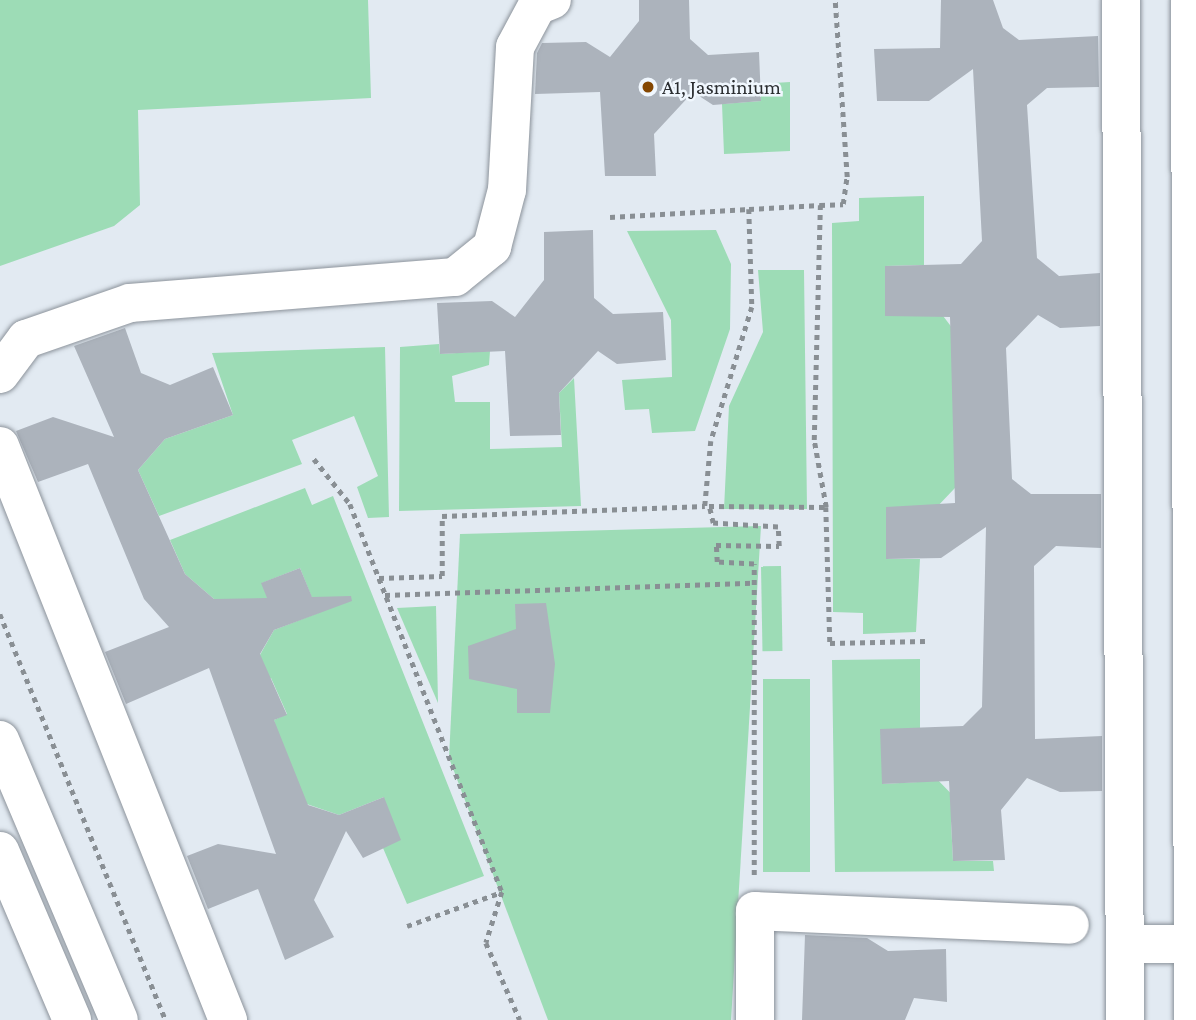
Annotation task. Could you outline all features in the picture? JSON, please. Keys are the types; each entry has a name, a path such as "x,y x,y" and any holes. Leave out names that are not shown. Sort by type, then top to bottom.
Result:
{"street":[{"path":"0,374 26,339 130,303 455,277 492,247 507,190 515,47 537,6 552,0"},
{"path":"1121,0 1125,1020"},
{"path":"1190,0 1193,1020"},
{"path":"0,446 228,1020"},
{"path":"0,740 119,1020"},
{"path":"0,851 72,1020"},
{"path":"755,1020 755,911 1070,925"},
{"path":"1125,944 1193,944"}],"path":[{"path":"610,217 843,204 847,177 835,0"},
{"path":"820,205 814,440 826,507 830,643 925,642"},
{"path":"749,209 752,307 711,441 707,506 713,523 778,527 779,546 716,545 717,562 754,564 755,911"},
{"path":"314,459 350,504 502,892 486,943 520,1020"},
{"path":"379,578 442,576 442,516 707,506 826,507"},
{"path":"385,595 753,583"},
{"path":"0,614 166,1020"},
{"path":"407,926 502,892"}],"green space":[{"path":"0,0 368,0 371,98 138,110 140,205 114,226 0,266"},
{"path":"790,82 790,151 724,154 722,104 761,101 760,84"},
{"path":"924,196 924,265 885,266 885,315 937,308 969,350 974,468 934,510 886,508 886,559 920,559 916,632 863,634 863,613 833,612 832,223 859,221 859,198"},
{"path":"716,230 731,264 730,329 695,431 652,433 649,409 625,410 622,380 672,377 671,320 627,231"},
{"path":"758,270 804,270 807,509 724,509 729,406 763,332"},
{"path":"439,344 440,354 490,351 489,365 452,376 455,402 490,402 490,449 562,447 559,393 574,378 581,506 399,511 400,347"},
{"path":"385,347 389,517 368,518 357,487 378,476 354,416 292,440 302,464 159,516 138,470 165,439 233,415 212,353"},
{"path":"305,488 312,505 333,496 484,876 407,904 383,848 384,797 339,815 289,798 274,720 287,714 271,678 252,685 248,676 274,630 318,613 300,568 262,583 269,602 258,609 214,599 185,574 170,540"},
{"path":"761,526 731,1020 548,1020 449,758 460,534"},
{"path":"761,566 781,566 782,651 762,651"},
{"path":"436,606 438,703 397,608"},
{"path":"920,659 920,728 882,784 918,782 931,773 969,812 970,820 951,821 953,861 993,861 994,871 835,872 832,660"},
{"path":"763,679 810,679 810,872 763,872"}],"building":[{"name":"A1, Jasminium","path":"639,0 689,0 690,39 708,55 759,52 761,101 713,105 693,92 654,134 656,176 605,176 600,92 535,94 537,53 542,43 586,42 610,57 639,21"},
{"path":"941,0 993,0 1003,28 1019,40 1098,36 1099,87 1047,88 1027,105 1037,258 1059,276 1100,273 1100,326 1060,328 1038,315 1006,348 1012,479 1031,494 1101,494 1101,548 1056,546 1034,566 1035,739 1102,736 1102,791 1060,792 1027,778 1001,810 1005,860 953,861 949,781 882,784 880,729 963,726 982,707 986,527 941,558 886,559 886,507 955,503 950,317 885,316 885,266 961,264 982,241 973,69 929,101 877,101 874,49 940,48"},
{"path":"593,230 594,298 613,314 663,312 666,360 617,364 598,351 559,393 561,435 510,436 505,351 440,354 437,303 492,301 515,317 544,280 544,232"},
{"path":"125,328 141,373 170,385 213,367 233,415 165,439 138,470 185,574 214,599 267,598 261,583 300,568 312,597 351,596 352,601 274,630 260,654 287,715 274,720 308,805 339,815 384,797 401,840 363,858 346,831 314,900 334,937 285,960 258,889 208,909 187,856 218,844 276,854 209,668 126,704 105,652 169,627 144,599 88,464 38,482 16,431 53,417 114,437 74,346"},
{"path":"546,603 555,664 550,713 517,713 517,689 469,679 468,646 516,629 515,604"},
{"path":"805,935 867,938 888,951 946,949 947,1002 914,998 905,1020 802,1020"}],"place":[{"name":"A1, Jasminium","path":"648,87"}]}
